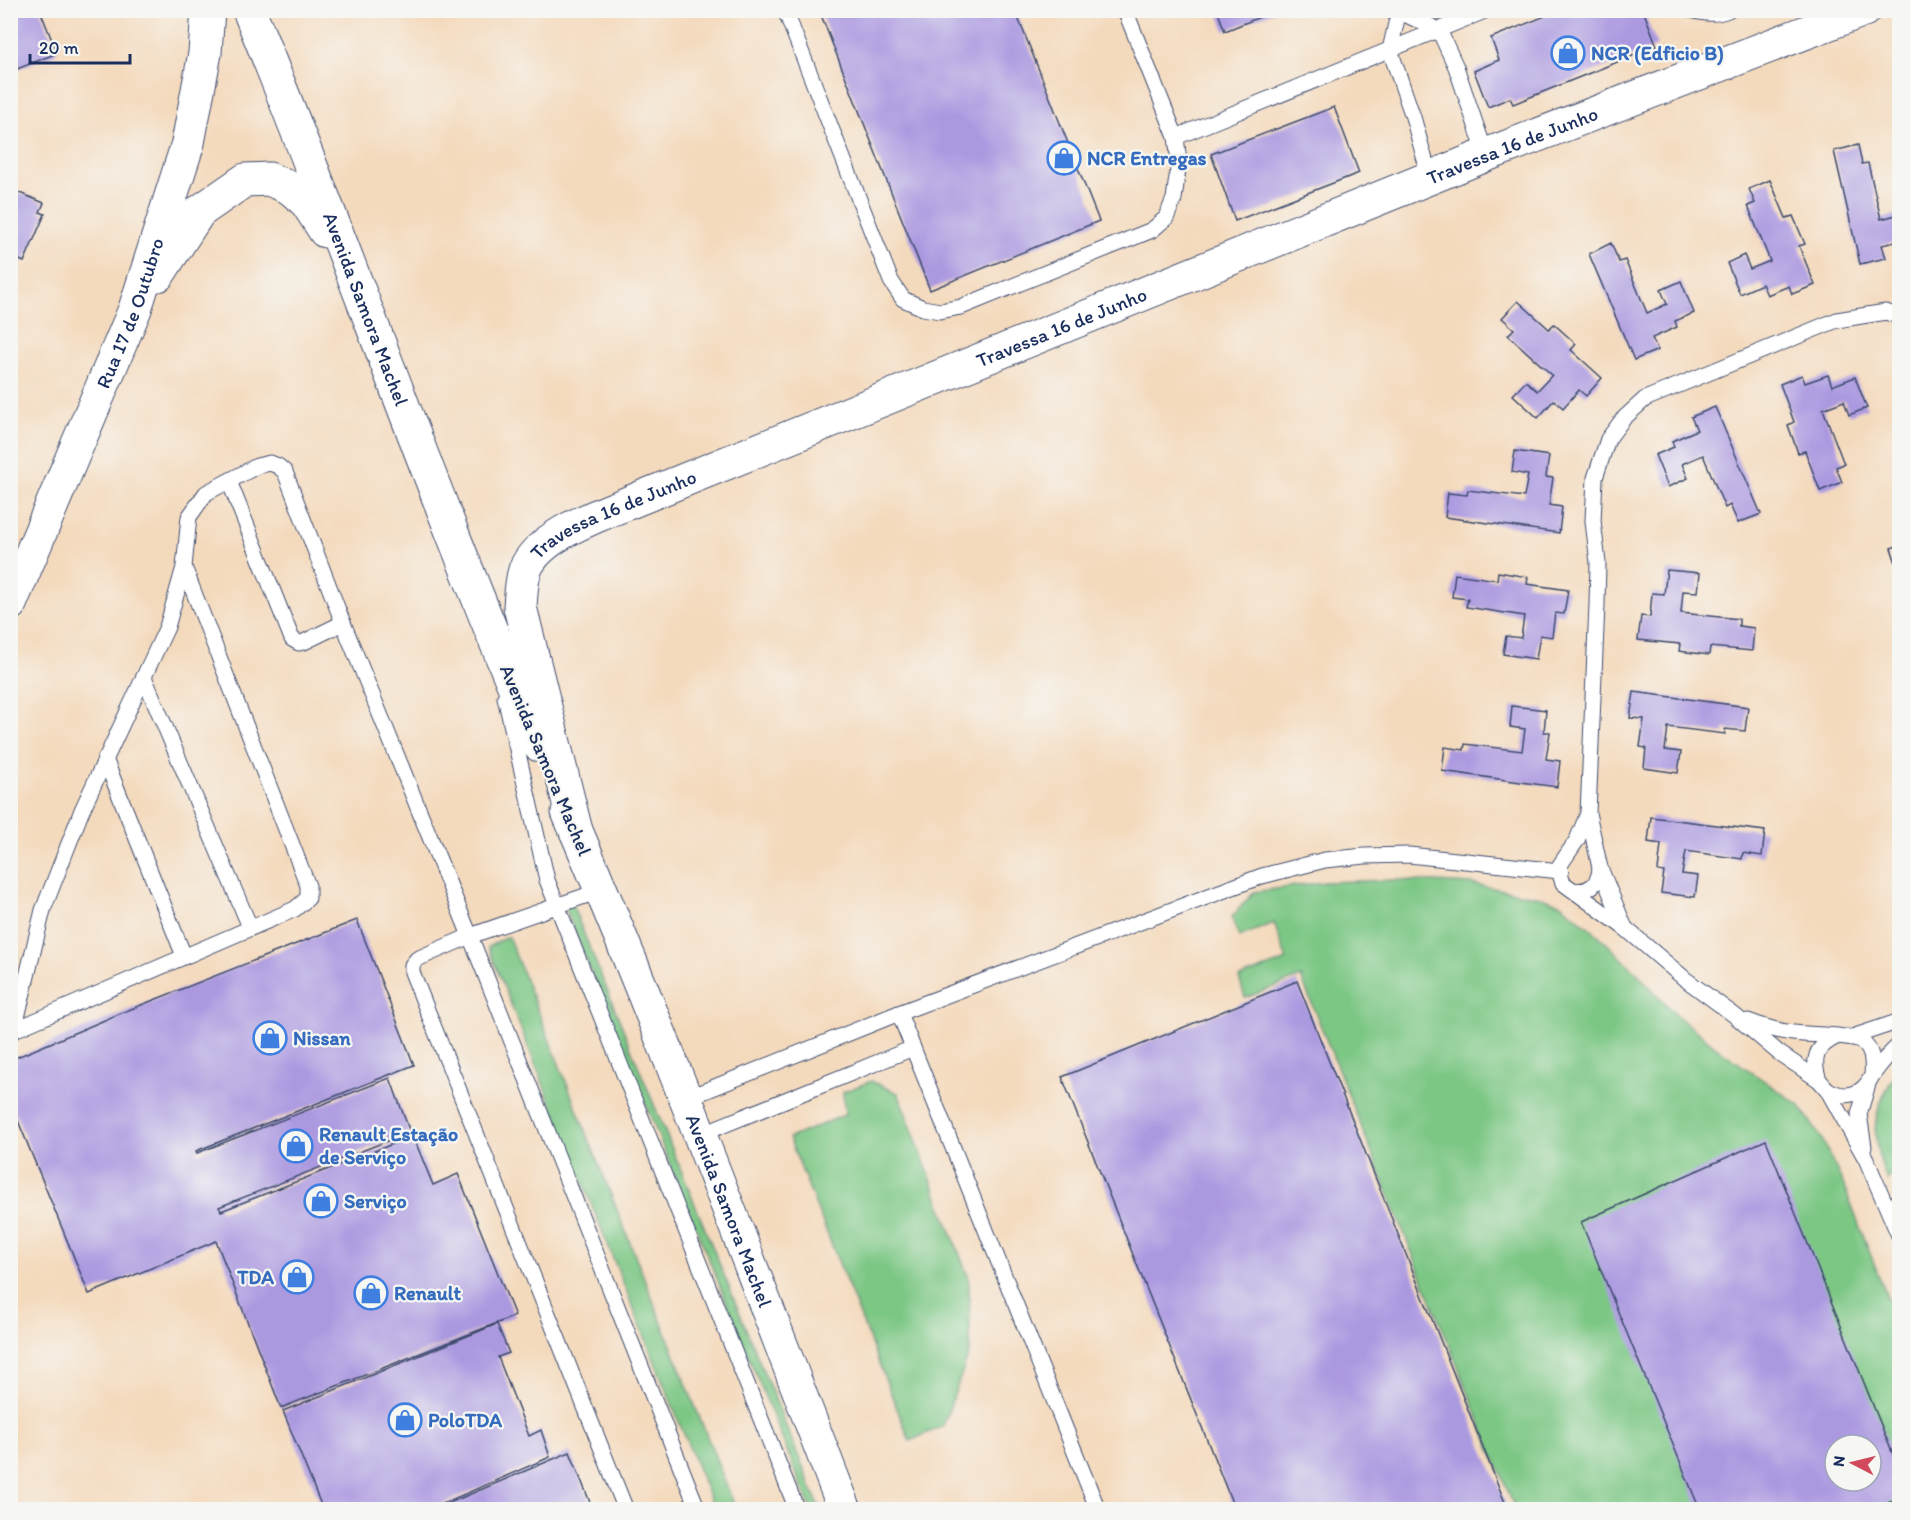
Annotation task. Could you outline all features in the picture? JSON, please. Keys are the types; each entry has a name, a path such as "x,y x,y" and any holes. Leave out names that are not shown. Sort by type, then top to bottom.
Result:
{"main road":[{"name":"Rua 17 de Outubro","path":"10,604 135,309 188,143 205,53 208,10"},
{"name":"Avenida Samora Machel","path":"249,10 354,276 488,627 602,890 845,1509"},
{"name":"Travessa 16 de Junho","path":"576,831 520,607 525,570 532,557 544,545 578,525 640,498 1486,155 1864,10"},
{"path":"135,309 199,213 245,180 269,179 290,188 298,195 307,203 354,276"}],"lane":[{"path":"785,10 891,281 903,299 923,308 940,311 961,307 1152,230 1166,218 1174,199 1179,162 1176,137 1125,10"},
{"path":"1176,137 1487,10"},
{"path":"1692,10 1704,14 1721,13 1728,10"},
{"path":"1430,178 1413,117 1390,50 1400,11 1439,30 1456,67 1486,155"},
{"path":"1625,928 1599,865 1588,813 1598,563 1593,521 1595,478 1608,440 1623,419 1645,399 1837,320 1886,312 1899,317"},
{"path":"12,1032 43,910 82,810 167,627 184,567 189,517 206,493 257,466 270,463 278,465 285,472 698,1509"},
{"path":"229,481 292,639 299,643 304,642 343,622"},
{"path":"12,1032 304,903 308,898 308,886 184,567"},
{"path":"488,627 547,880 796,1509"},
{"path":"144,677 250,927"},
{"path":"105,759 184,956"},
{"path":"1588,813 1581,833 1560,865 1563,883 1625,928 1779,1053 1823,1085 1841,1095 1861,1091 1899,1044"},
{"path":"1567,856 1577,850 1583,851 1589,853 1599,865 1599,875 1592,887 1586,891 1573,890"},
{"path":"685,1099 898,1013 1262,876 1325,860 1365,855 1409,855 1560,871"},
{"path":"602,890 470,936 417,959 412,965 414,978 626,1509"},
{"path":"898,1013 1098,1509"},
{"path":"1734,1015 1765,1028 1836,1037 1852,1037 1899,1021"},
{"path":"1836,1037 1826,1042 1815,1058 1815,1068 1866,1159 1899,1238"},
{"path":"1852,1037 1861,1041 1869,1050 1873,1060 1870,1079 1859,1114 1866,1159"},
{"path":"699,1135 913,1048"}],"green space":[{"path":"1398,880 1471,884 1541,897 1561,904 1597,934 1676,1015 1720,1050 1799,1105 1822,1139 1842,1181 1899,1328 1899,1509 1515,1509 1301,977 1245,998 1239,978 1287,960 1274,923 1239,937 1232,917 1254,892 1325,882"},
{"path":"568,895 820,1509 811,1509 561,898"},
{"path":"508,936 736,1509 714,1509 488,947"},
{"path":"1899,1068 1899,1168 1887,1180 1877,1148 1876,1122 1883,1097"},
{"path":"871,1081 898,1093 969,1279 970,1350 943,1426 910,1441 789,1138 845,1115 843,1092"}],"building":[{"path":"10,10 40,10 57,53 10,72"},
{"path":"819,10 1015,10 1099,221 930,290"},
{"path":"1217,10 1275,10 1275,11 1225,31"},
{"name":"NCR (Edficio B)","path":"1560,10 1643,10 1657,46 1513,104 1510,98 1488,107 1474,71 1499,60 1491,38"},
{"path":"1334,107 1359,173 1235,221 1211,154"},
{"path":"1858,145 1862,164 1868,163 1881,219 1900,214 1900,241 1882,245 1886,258 1860,264 1834,151"},
{"path":"1770,180 1786,218 1793,216 1805,244 1799,246 1815,285 1792,294 1789,286 1767,295 1762,284 1740,294 1727,263 1744,255 1750,269 1770,261 1748,206 1755,203 1749,189"},
{"path":"15,191 44,203 40,212 45,214 24,262 10,256 10,197"},
{"path":"1611,243 1619,262 1625,260 1647,313 1667,304 1661,290 1681,281 1694,313 1675,321 1677,327 1652,338 1658,350 1634,360 1589,254"},
{"path":"1518,301 1549,329 1554,324 1576,344 1571,350 1602,378 1586,396 1579,390 1563,408 1554,400 1538,418 1513,395 1526,381 1537,391 1552,375 1508,335 1514,329 1502,318"},
{"path":"1802,375 1805,383 1828,375 1832,386 1855,377 1867,408 1849,415 1844,401 1823,409 1844,464 1836,467 1842,482 1820,491 1805,451 1798,453 1788,425 1794,422 1780,384"},
{"path":"1715,407 1761,514 1738,523 1730,505 1725,508 1703,455 1682,464 1688,478 1668,487 1655,455 1674,447 1672,441 1697,430 1691,417"},
{"path":"1515,451 1549,456 1546,477 1553,478 1549,505 1562,507 1559,533 1445,517 1448,493 1467,495 1468,490 1524,497 1528,475 1512,472"},
{"path":"1900,545 1900,572 1899,572 1891,548"},
{"path":"1667,570 1700,573 1698,592 1683,591 1681,613 1739,619 1739,626 1754,628 1752,651 1710,647 1709,655 1679,651 1680,644 1638,640 1641,616 1650,617 1652,593 1664,594"},
{"path":"1498,572 1528,577 1527,584 1568,590 1564,614 1555,613 1552,637 1540,635 1536,659 1503,654 1506,636 1521,638 1524,616 1466,607 1468,599 1452,597 1455,574 1497,580"},
{"path":"1634,692 1748,707 1745,731 1725,729 1725,734 1668,727 1665,750 1681,752 1678,773 1644,768 1646,748 1640,747 1644,719 1630,718"},
{"path":"1512,706 1546,710 1544,732 1550,732 1546,759 1560,761 1557,787 1442,771 1445,747 1464,750 1465,744 1522,751 1525,729 1510,727"},
{"path":"1651,817 1765,831 1762,856 1743,853 1742,859 1686,851 1682,874 1698,876 1695,897 1661,893 1664,872 1658,871 1661,844 1648,842"},
{"path":"357,920 414,1065 196,1151 197,1153 390,1078 410,1132 219,1207 221,1211 413,1136 433,1185 458,1174 515,1316 281,1408 216,1241 89,1294 10,1101 10,1060 126,1011"},
{"path":"1297,981 1508,1510 1235,1510 1062,1077"},
{"path":"1766,1140 1900,1472 1900,1498 1871,1510 1700,1510 1581,1222"},
{"name":"PoloTDA","path":"497,1324 509,1353 498,1357 529,1436 541,1430 550,1457 428,1510 323,1510 283,1411"},
{"path":"570,1452 593,1510 435,1510 435,1509"}],"place":[{"name":"NCR (Edficio B)","path":"1568,53"},
{"name":"NCR Entregas","path":"1064,158"},
{"name":"Nissan","path":"270,1038"},
{"name":"Renault Estação de Serviço","path":"296,1146"},
{"name":"Serviço","path":"321,1201"},
{"name":"TDA","path":"297,1277"},
{"name":"Renault","path":"371,1293"},
{"name":"PoloTDA","path":"405,1420"}]}
